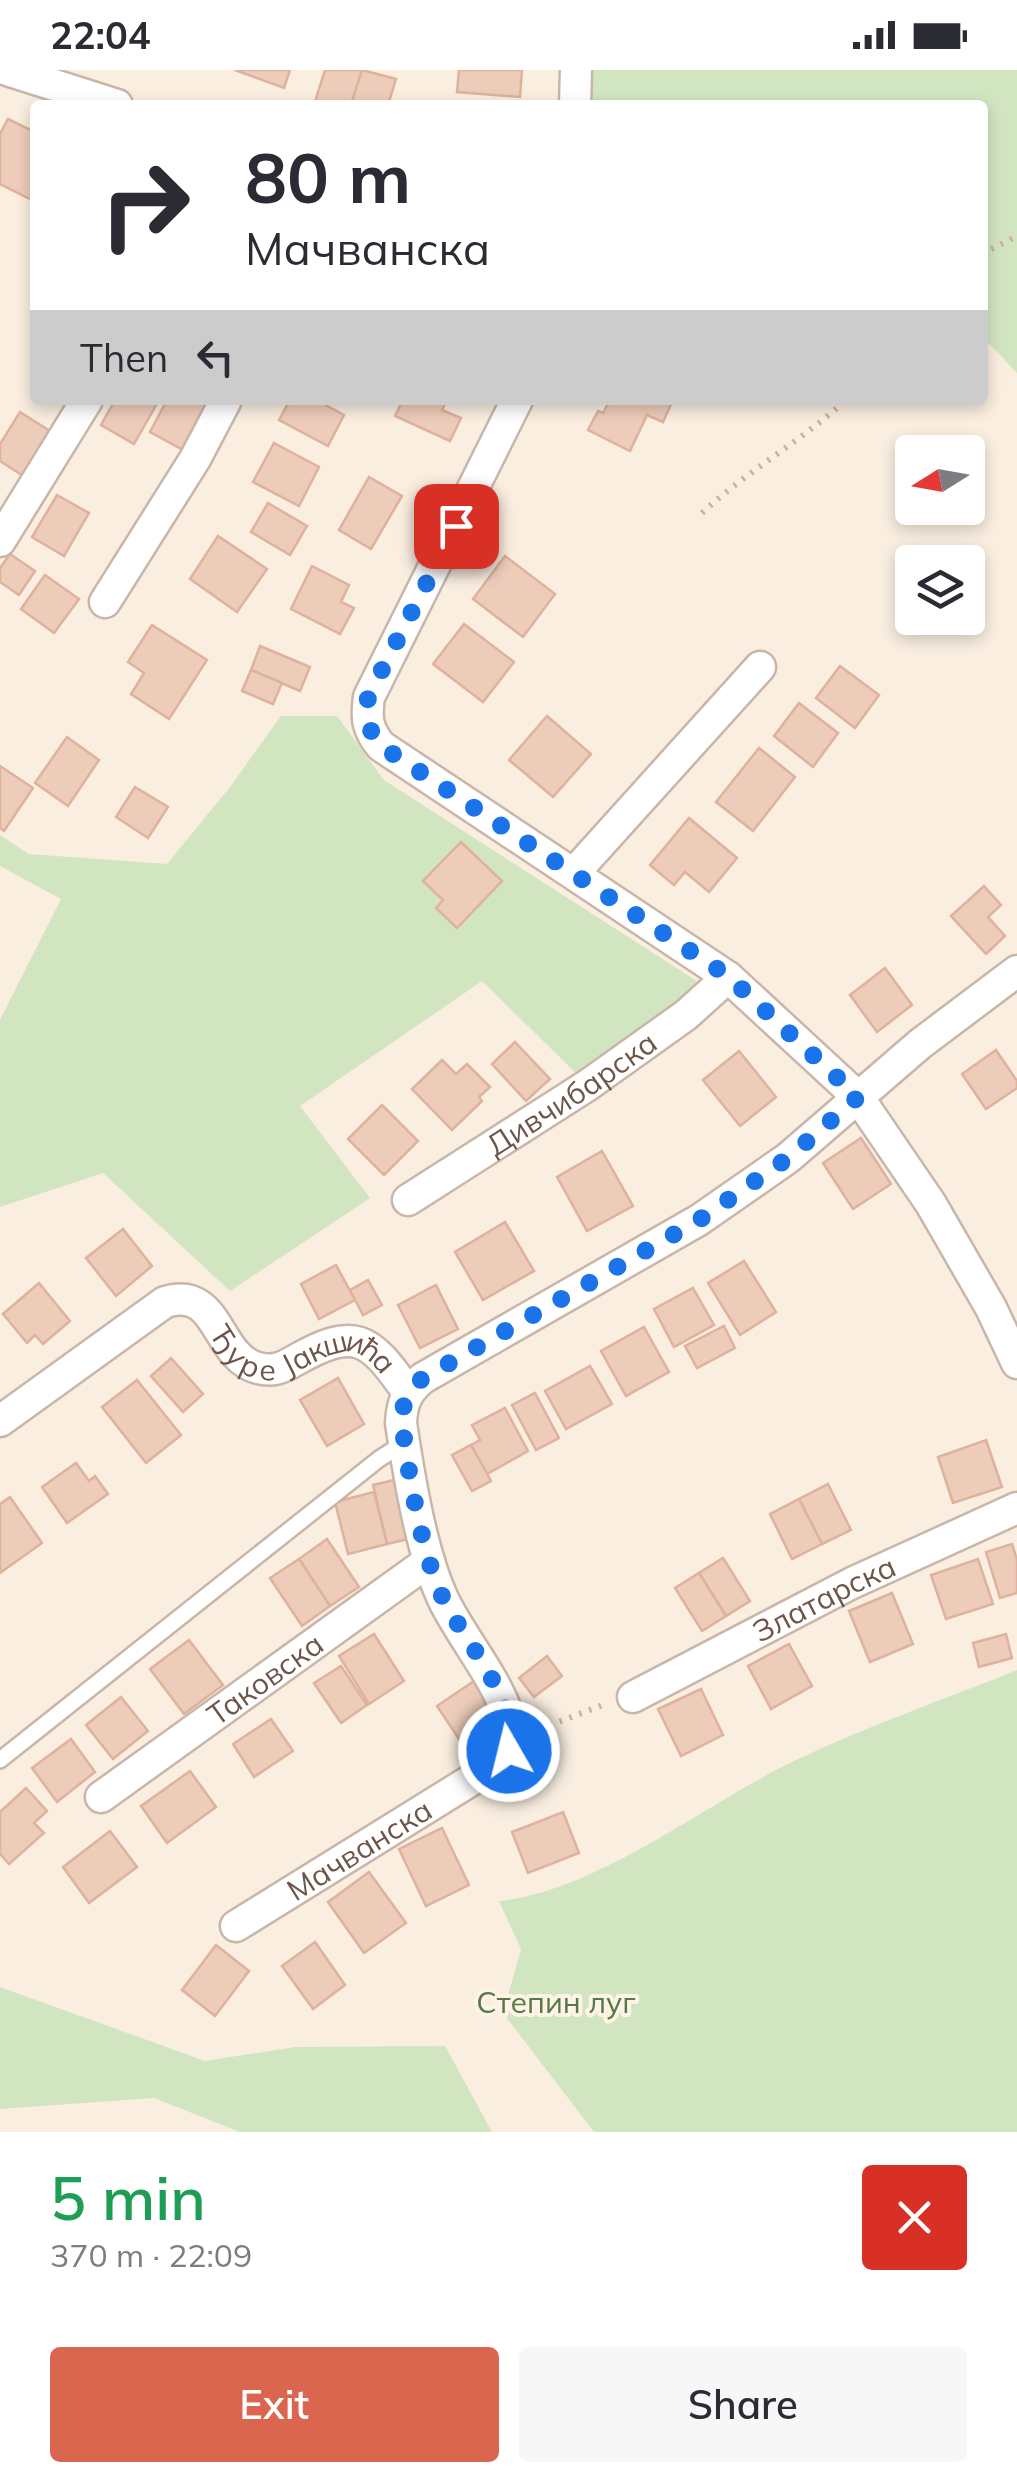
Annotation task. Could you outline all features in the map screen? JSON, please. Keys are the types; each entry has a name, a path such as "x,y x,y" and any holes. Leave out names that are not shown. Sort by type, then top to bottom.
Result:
{"street":[{"path":"7,70 101,100"},
{"path":"575,100 576,70"},
{"path":"0,541 84,405"},
{"path":"105,602 195,460 223,405"},
{"path":"515,405 368,697 366,716 370,732 381,746 728,976 858,1097 932,1204 991,1308 1017,1364"},
{"path":"575,872 760,667"},
{"path":"512,1742 508,1716 496,1688 444,1601 429,1561 404,1442 402,1408 408,1391 423,1378 699,1220 788,1158 961,1011 1017,971"},
{"name":"Дивчибарска","path":"408,1200 588,1085 686,1015 728,976"},
{"name":"Ђуре Јакшића","path":"0,1421 165,1302 179,1298 193,1300 205,1308 230,1347 250,1366 280,1369 325,1343 353,1340 378,1352 408,1391"},
{"name":"Златарска","path":"632,1697 852,1583 1017,1508"},
{"name":"Таковска","path":"101,1797 429,1561"},
{"name":"Мачванска","path":"236,1926 502,1761 512,1742"}],"lane":[{"path":"0,1760 404,1442"}],"path":[{"path":"988,251 1017,236"},
{"path":"702,513 731,485 804,437 840,405"},
{"path":"512,1742 594,1706 632,1697"}],"green space":[{"path":"581,70 1017,70 1017,373 988,342 988,100 580,100"},
{"path":"281,716 337,716 384,780 703,985 588,1085 482,981 300,1106 370,1198 230,1291 103,1173 0,1207 0,1020 61,899 0,866 0,835 29,854 167,864"},
{"path":"1017,1670 1017,2132 594,2132 503,2013 521,1949 499,1901 573,1881 649,1844 792,1762"},
{"name":"Степин луг","path":"0,1987 205,2061 295,2047 445,2046 492,2132 240,2132 154,2098 0,2109"}],"building":[{"path":"235,70 290,70 284,88"},
{"path":"325,70 362,70 353,100 316,100"},
{"path":"362,70 396,79 390,100 353,100"},
{"path":"459,70 522,70 520,97 457,92"},
{"path":"8,119 30,130 30,199 0,184 0,134"},
{"path":"112,405 156,405 134,444 101,425"},
{"path":"164,405 207,405 183,450 150,432"},
{"path":"287,405 325,405 344,415 328,446 279,420"},
{"path":"400,405 444,405 442,410 461,418 450,441 395,416"},
{"path":"607,405 671,405 663,422 647,415 630,451 588,430 598,411 603,413"},
{"path":"20,412 53,433 25,477 0,461 0,444"},
{"path":"274,443 319,467 299,506 253,482"},
{"path":"369,477 402,496 371,549 339,530"},
{"path":"57,495 89,513 64,556 32,537"},
{"path":"268,503 307,526 290,555 251,532"},
{"path":"218,536 267,569 237,612 190,579"},
{"path":"10,554 35,571 19,595 0,582 0,568"},
{"path":"505,556 555,594 523,637 473,599"},
{"path":"312,566 349,585 341,602 354,608 340,634 291,609"},
{"path":"45,575 79,599 54,633 21,609"},
{"path":"464,624 514,662 483,702 433,664"},
{"path":"152,625 207,660 169,719 131,694 144,673 128,662"},
{"path":"260,646 310,667 300,691 251,670"},
{"path":"840,666 879,695 855,728 816,698"},
{"path":"251,670 282,683 273,704 242,691"},
{"path":"799,703 838,733 813,767 774,736"},
{"path":"547,716 591,754 553,797 509,760"},
{"path":"67,737 99,760 68,806 35,783"},
{"path":"759,748 795,777 753,831 716,802"},
{"path":"0,766 33,788 4,831 0,828"},
{"path":"135,787 168,807 148,838 116,817"},
{"path":"689,818 737,858 709,892 685,872 674,885 650,865"},
{"path":"461,842 502,881 457,928 436,908 443,900 423,881"},
{"path":"984,886 1001,905 988,917 1005,936 986,954 951,916"},
{"path":"885,968 912,1005 877,1032 850,995"},
{"path":"515,1042 550,1079 526,1101 492,1064"},
{"path":"996,1050 1017,1081 1017,1088 986,1109 962,1074"},
{"path":"739,1051 776,1097 740,1126 703,1080"},
{"path":"442,1060 456,1074 467,1064 490,1087 479,1097 482,1101 452,1130 412,1089"},
{"path":"382,1105 418,1141 384,1175 348,1139"},
{"path":"861,1138 891,1184 853,1209 823,1163"},
{"path":"602,1151 633,1206 587,1231 557,1177"},
{"path":"505,1222 534,1271 483,1300 455,1252"},
{"path":"123,1229 152,1266 116,1296 86,1258"},
{"path":"744,1261 776,1312 740,1335 708,1283"},
{"path":"336,1265 355,1300 319,1319 301,1284"},
{"path":"368,1280 382,1305 363,1315 350,1290"},
{"path":"39,1283 70,1321 43,1344 35,1335 27,1343 3,1314"},
{"path":"436,1285 458,1329 420,1348 398,1305"},
{"path":"693,1288 714,1325 674,1347 654,1309"},
{"path":"724,1326 735,1348 697,1368 685,1346"},
{"path":"644,1327 669,1372 626,1396 601,1351"},
{"path":"171,1358 203,1394 183,1412 151,1376"},
{"path":"590,1366 612,1404 566,1429 545,1391"},
{"path":"338,1378 364,1424 327,1446 300,1400"},
{"path":"137,1380 181,1435 146,1463 102,1407"},
{"path":"535,1393 559,1438 536,1450 512,1405"},
{"path":"505,1408 528,1451 487,1474 471,1445 480,1440 472,1425"},
{"path":"986,1440 1002,1487 953,1503 938,1457"},
{"path":"471,1445 491,1481 472,1491 452,1455"},
{"path":"76,1463 89,1481 95,1476 108,1494 67,1523 42,1487"},
{"path":"394,1480 408,1539 387,1544 373,1485"},
{"path":"828,1484 851,1530 822,1544 799,1499"},
{"path":"374,1492 387,1544 348,1554 335,1502"},
{"path":"10,1497 42,1543 0,1573 0,1504"},
{"path":"799,1499 822,1544 792,1559 770,1514"},
{"path":"327,1539 359,1587 330,1606 299,1559"},
{"path":"1012,1544 1017,1560 1017,1593 1000,1598 986,1552"},
{"path":"723,1558 750,1601 726,1616 699,1573"},
{"path":"299,1559 330,1606 302,1626 270,1578"},
{"path":"978,1559 993,1604 946,1619 931,1575"},
{"path":"699,1573 726,1616 702,1631 675,1588"},
{"path":"892,1593 913,1644 870,1662 849,1611"},
{"path":"374,1634 404,1681 369,1704 339,1656"},
{"path":"1006,1634 1012,1658 979,1667 973,1643"},
{"path":"189,1640 223,1685 184,1714 150,1669"},
{"path":"789,1644 812,1686 771,1709 748,1666"},
{"path":"547,1656 562,1676 534,1697 519,1678"},
{"path":"341,1666 367,1705 341,1723 314,1683"},
{"path":"474,1681 496,1714 459,1739 437,1706"},
{"path":"701,1689 723,1735 681,1756 658,1709"},
{"path":"121,1697 148,1731 113,1759 86,1725"},
{"path":"271,1719 293,1751 254,1777 233,1744"},
{"path":"71,1739 95,1772 57,1802 32,1768"},
{"path":"190,1771 216,1807 167,1843 141,1806"},
{"path":"26,1788 47,1811 34,1823 44,1833 9,1864 0,1854 0,1812"},
{"path":"563,1812 579,1853 528,1873 512,1832"},
{"path":"442,1828 469,1885 426,1906 399,1849"},
{"path":"110,1831 137,1867 89,1903 63,1867"},
{"path":"369,1872 406,1923 364,1953 328,1902"},
{"path":"315,1942 345,1985 313,2009 282,1966"},
{"path":"216,1945 249,1971 215,2016 182,1990"}],"route":[{"path":"456,526 368,697 366,716 370,732 381,746 728,976 858,1097 788,1158 699,1220 423,1378 408,1391 402,1408 404,1442 429,1561 444,1601 496,1688 508,1716 512,1730 509,1751"}]}
